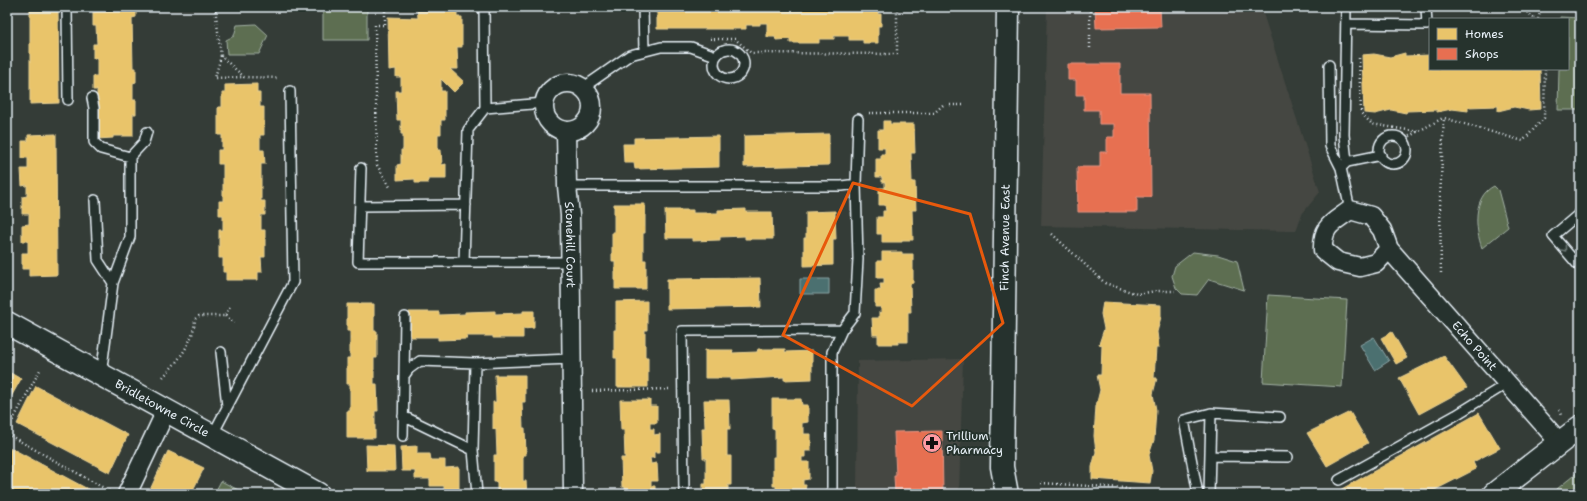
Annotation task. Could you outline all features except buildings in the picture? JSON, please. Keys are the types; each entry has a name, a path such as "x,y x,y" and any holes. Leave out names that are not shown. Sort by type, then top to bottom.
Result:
{"main road":[{"name":"Finch Avenue East","path":"1007,7 1002,467 1007,494"},
{"name":"Bridletowne Circle","path":"7,323 318,494"},
{"path":"1494,494 1580,427"},
{"name":"Finch Avenue East","path":"993,494 1002,467"}],"street":[{"path":"573,82 584,87 592,98 593,110 588,121 578,129 566,131 557,128 549,122 545,113 544,103 549,91 560,83 573,82"},
{"name":"Stonehill Court","path":"566,131 567,186 570,215 573,494"},
{"path":"1350,210 1327,228 1322,239 1323,250 1338,262 1360,268 1376,263 1389,249"},
{"name":"Echo Point","path":"1350,210 1371,216 1382,230 1389,249 1560,443"},
{"path":"127,494 166,411"}],"lane":[{"path":"67,7 68,100"},
{"path":"464,262 468,130 485,108 484,7"},
{"path":"643,7 644,51"},
{"path":"1346,7 1344,165 1350,210"},
{"path":"1346,24 1426,25 1426,7"},
{"path":"584,87 630,55 661,47 691,46 716,56"},
{"path":"1329,65 1330,146 1344,165"},
{"path":"212,436 293,282 290,91"},
{"path":"92,98 94,108 94,142 101,149 130,158"},
{"path":"485,108 544,103"},
{"path":"832,494 832,352 842,330 855,313 858,259 856,184 858,119"},
{"path":"101,375 113,283 130,237 130,158 144,142 147,132"},
{"path":"1394,137 1402,140 1407,147 1406,156 1399,163 1391,164 1386,162 1381,155 1380,147 1385,139 1394,137"},
{"path":"1344,165 1381,155"},
{"path":"361,168 358,262 570,262"},
{"path":"567,186 842,186 856,184"},
{"path":"95,200 98,260 113,283"},
{"path":"360,206 466,205"},
{"path":"1580,213 1553,236 1578,264 1580,262"},
{"path":"404,318 404,436"},
{"path":"684,494 682,331 842,330"},
{"path":"222,352 227,406"},
{"path":"404,376 409,368 420,361 475,363 571,359"},
{"path":"475,363 473,450 477,494"},
{"path":"1339,480 1456,415 1508,383"},
{"path":"1198,494 1184,420 1211,413 1280,417"},
{"path":"1211,413 1210,494 1220,494"},
{"path":"403,416 473,450"},
{"path":"1211,456 1288,457"}],"path":[{"path":"215,7 221,56 215,78 279,78"},
{"path":"385,7 385,25 375,25 377,165 390,187"},
{"path":"705,39 735,39 751,53 896,54 897,7"},
{"path":"1090,7 1090,48"},
{"path":"1521,7 1534,18"},
{"path":"1538,18 1542,7"},
{"path":"1359,52 1361,113 1372,124 1419,132"},
{"path":"221,56 244,77"},
{"path":"1402,140 1444,118 1523,142 1544,118 1545,70"},
{"path":"858,119 870,113 934,113 943,105 963,105"},
{"path":"1441,273 1440,199 1444,118"},
{"path":"1052,234 1105,283 1137,294 1156,291 1175,291"},
{"path":"225,316 230,306"},
{"path":"163,377 192,338 195,328 195,319 199,316 225,316 235,323"},
{"path":"7,431 40,370"},
{"path":"592,392 683,388"},
{"path":"1559,410 1562,415"},
{"path":"7,434 115,494"},
{"path":"1041,483 1124,488 1140,494"}],"highlighted area":[{"path":"853,183 970,214 1003,323 912,406 783,335"}],"shaded area":[{"path":"1047,7 1261,7 1320,192 1302,214 1296,231 1041,226"},
{"path":"963,359 959,494 857,494 858,361"}],"green space":[{"path":"323,7 367,7 367,40 323,40"},
{"path":"1560,17 1580,18 1580,110 1558,110 1559,70 1569,70 1569,18"},
{"path":"256,24 268,35 259,54 227,54 226,40 234,36 237,25"},
{"path":"1494,186 1498,190 1508,227 1482,248 1478,232 1477,214 1482,198 1487,191"},
{"path":"1193,252 1218,255 1237,261 1244,290 1209,279 1197,295 1182,294 1176,288 1172,276 1175,266"},
{"path":"1268,295 1347,300 1342,387 1263,382"},
{"path":"1580,470 1580,494 1551,494"},
{"path":"221,481 246,494 214,494"}],"water":[{"path":"800,279 829,279 829,294 800,294"},
{"path":"1374,337 1389,361 1375,370 1360,345"}],"place":[{"name":"Trillium Pharmacy","path":"932,443"}]}
